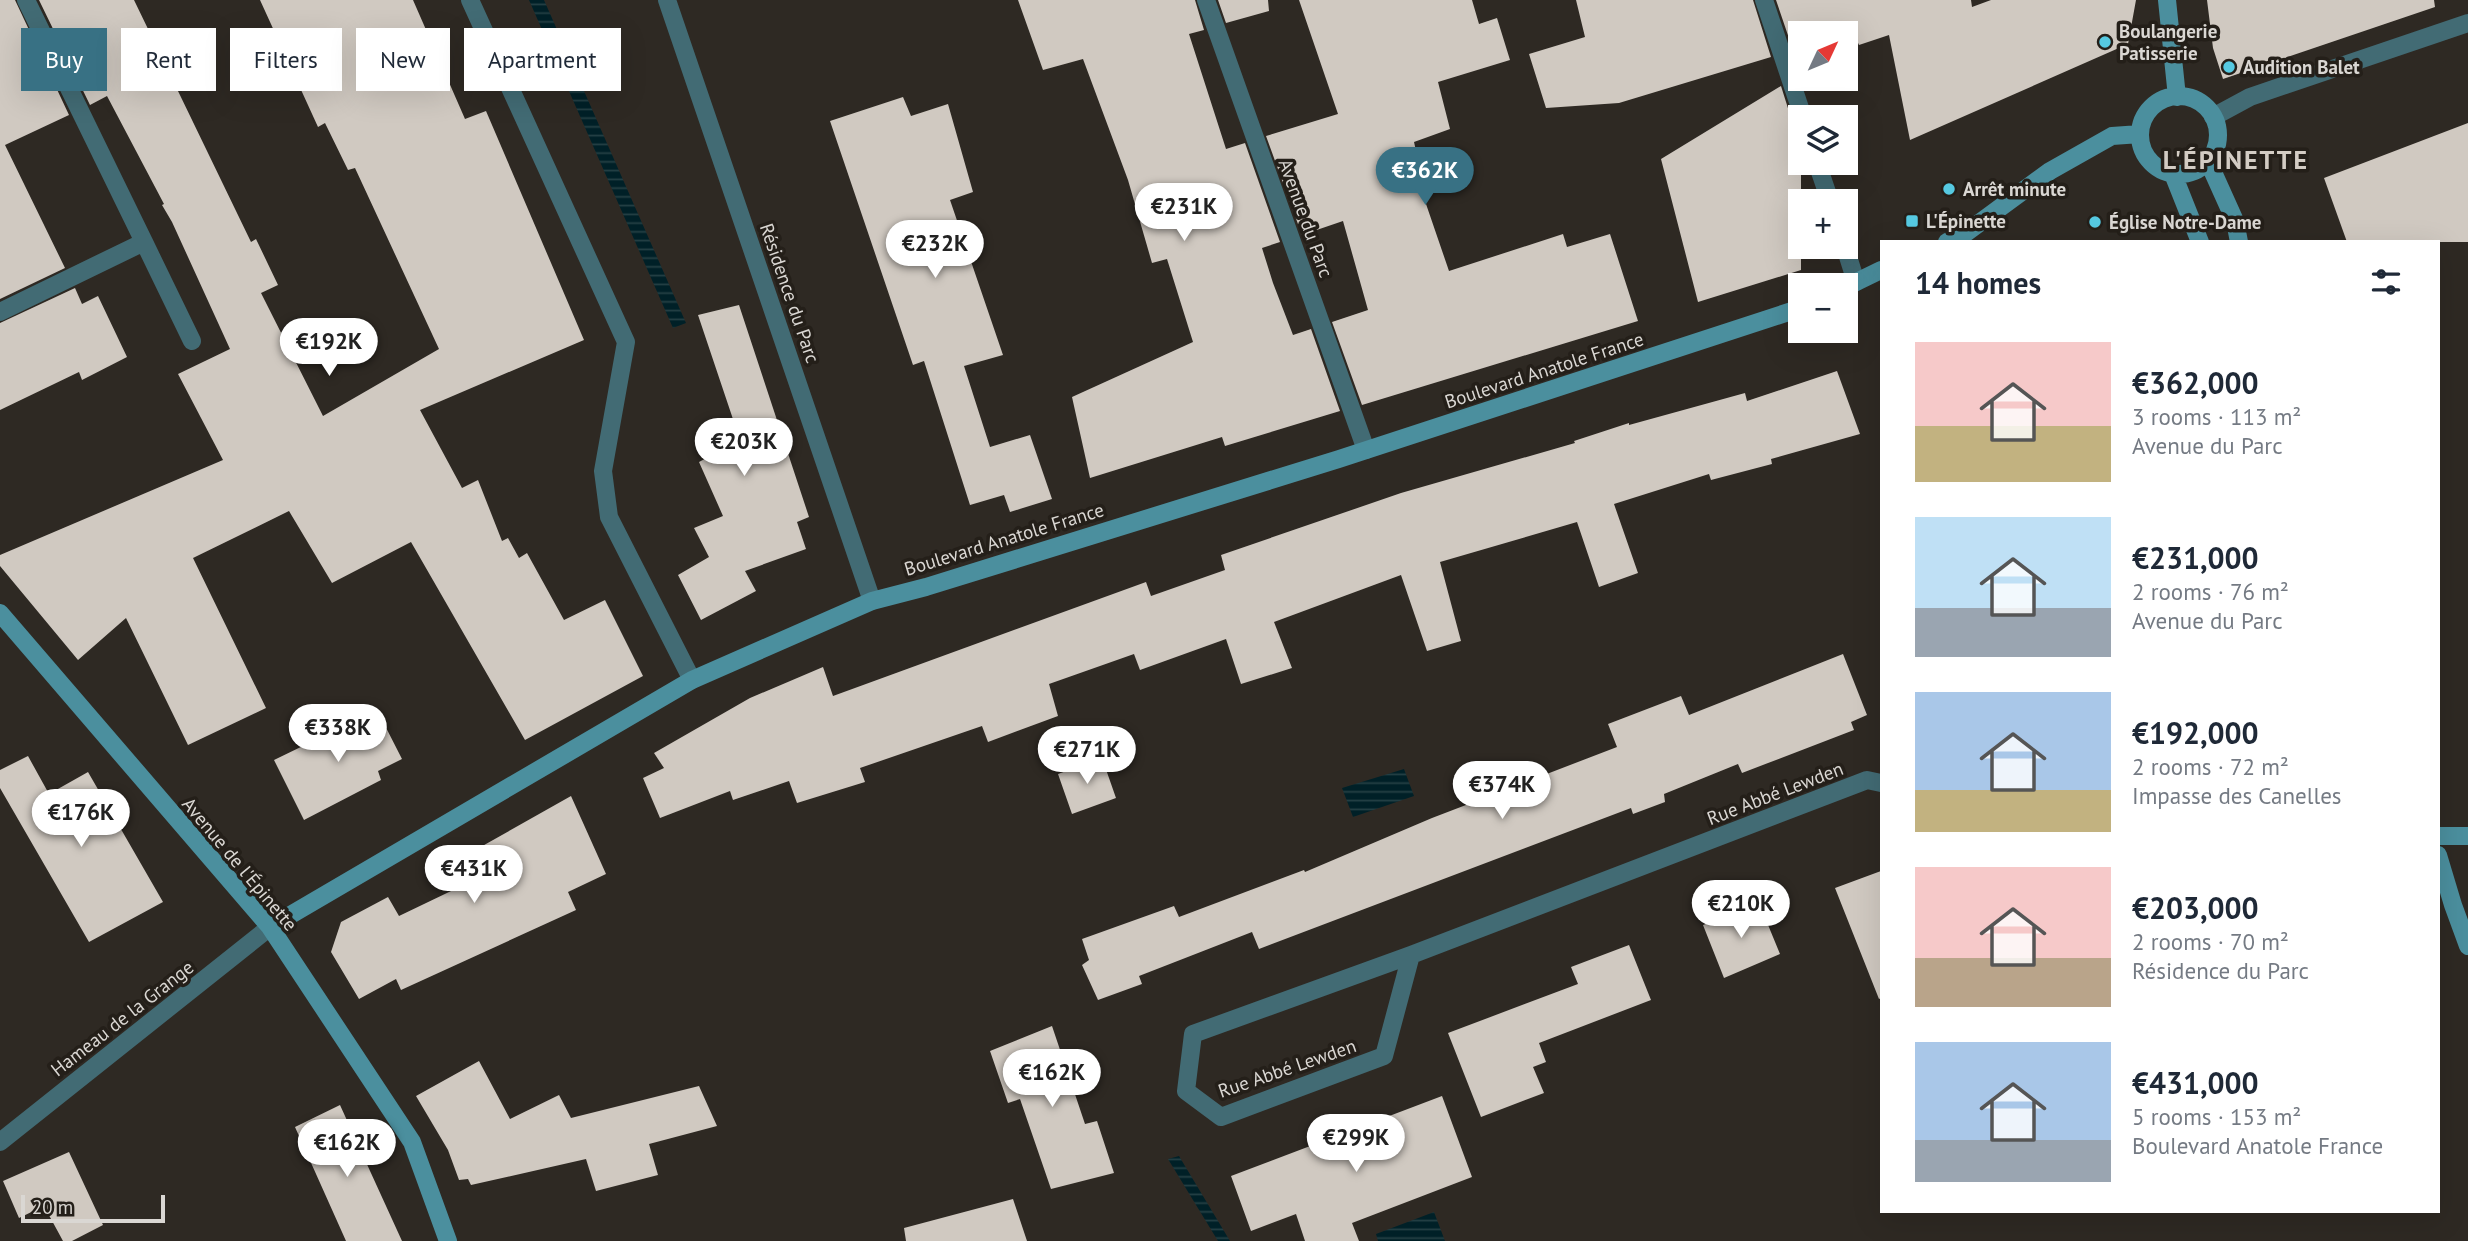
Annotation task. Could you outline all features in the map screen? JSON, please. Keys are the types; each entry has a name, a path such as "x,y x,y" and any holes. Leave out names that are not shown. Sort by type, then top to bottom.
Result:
{"street":[{"path":"26,0 192,341"},
{"path":"470,0 626,342 603,471 609,517 692,680"},
{"name":"Résidence du Parc","path":"667,0 872,601"},
{"name":"Avenue du Parc","path":"1206,0 1366,450"},
{"path":"1764,0 1799,105"},
{"path":"2167,0 2177,96"},
{"path":"2213,117 2250,97 2468,23"},
{"path":"2177,96 2198,102 2213,117 2217,140 2208,161 2199,169 2186,174 2173,174 2162,171 2146,156 2140,134 2147,112 2156,104 2177,96"},
{"path":"1952,240 1963,235 2050,171 2112,136 2140,134"},
{"path":"2208,161 2235,221 2239,240"},
{"path":"2173,174 2199,240"},
{"path":"0,312 144,242"},
{"path":"1858,281 1880,270"},
{"name":"Boulevard Anatole France","path":"270,927 692,680 872,601 926,587 1366,450 1788,312"},
{"name":"Avenue de l'Épinette","path":"0,613 270,927 412,1142 448,1241"},
{"name":"Rue Abbé Lewden","path":"1411,955 1384,1056 1221,1117 1186,1091 1193,1034 1411,955 1867,780 1880,783"},
{"path":"2440,836 2468,836"},
{"path":"2440,862 2468,946"},
{"name":"Hameau de la Grange","path":"0,1142 270,927"}],"water":[{"path":"529,0 544,0 556,28 541,28"},
{"path":"569,91 584,91 686,323 673,328"},
{"path":"1404,769 1414,796 1353,817 1342,788"},
{"path":"1179,1156 1230,1241 1218,1241 1168,1159"},
{"path":"1434,1212 1445,1241 1378,1241 1376,1234"}],"building":[{"path":"0,0 15,0 28,28 21,28 21,91 58,91 69,115 5,145 65,268 0,299"},
{"path":"39,0 134,0 148,28 121,28 121,91 178,91 251,242 256,239 278,285 261,293 323,416 439,349 355,168 348,170 325,123 318,127 302,91 342,91 342,28 273,28 260,0 413,0 425,28 356,28 356,91 450,91 450,85 465,119 486,111 584,340 420,410 462,488 478,480 502,541 508,538 519,558 527,553 564,620 605,600 643,676 525,740 411,542 332,583 289,511 193,558 266,708 188,745 126,618 78,660 0,566 0,555 223,460 178,374 230,349 162,205 164,204 107,96 90,105 83,91 107,91 107,28 53,28"},
{"path":"1018,0 1195,0 1204,30 1189,34 1226,149 1245,143 1280,242 1262,248 1273,283 1293,335 1311,329 1340,411 1225,446 1222,437 1090,478 1072,397 1193,342 1167,259 1152,263 1128,180 1083,59 1043,70"},
{"path":"1218,0 1268,0 1269,11 1226,23"},
{"path":"1299,0 1472,0 1479,24 1497,18 1510,60 1438,82 1450,129 1414,142 1419,164 1413,166 1449,271 1563,234 1567,247 1610,234 1638,321 1362,405 1332,322 1368,310 1343,221 1302,235 1266,136 1338,114"},
{"path":"1576,0 1753,0 1771,57 1619,103 1546,108 1529,54 1585,37"},
{"path":"1776,0 1971,0 1972,7 1991,0 2136,0 2128,44 1910,140 1889,35 1859,45 1858,21 1788,21 1788,35"},
{"path":"2207,0 2434,0 2435,7 2223,79 2213,48"},
{"path":"1781,86 1788,108 1788,175 1801,175 1801,189 1788,189 1788,259 1801,259 1801,270 1698,302 1661,159"},
{"path":"903,97 911,116 948,104 973,192 950,200 1003,355 964,366 990,447 1030,435 1052,499 1010,512 1004,495 970,505 924,361 913,365 830,121"},
{"path":"2468,123 2468,242 2346,240 2324,178"},
{"path":"75,288 82,304 98,296 127,357 82,380 79,372 0,410 0,323"},
{"path":"739,305 809,517 797,522 806,549 745,571 756,591 701,620 678,575 709,557 694,528 723,516 699,462 740,440 698,315"},
{"path":"1837,371 1860,434 1771,459 1772,464 1711,480 1709,474 1614,504 1638,573 1599,587 1577,522 1440,562 1461,641 1427,651 1401,575 1274,622 1292,668 1241,684 1226,639 1140,670 1134,654 1049,684 1058,716 988,742 982,726 860,768 865,782 797,803 789,781 733,800 730,791 660,818 643,778 664,768 654,753 750,698 823,667 833,696 1146,582 1151,596 1225,570 1221,555 1401,493 1575,443 1574,441 1629,423 1745,393 1747,401"},
{"path":"1843,654 1867,715 1851,722 1854,730 1742,773 1738,764 1664,794 1665,802 1633,814 1631,808 1259,949 1252,932 1139,976 1142,984 1098,1000 1082,965 1089,960 1082,939 1174,906 1179,917 1304,870 1305,872 1432,818 1617,747 1608,724 1681,696 1689,715"},
{"path":"377,710 402,759 378,771 381,780 304,820 274,760"},
{"path":"28,756 49,794 88,772 163,902 89,942 0,788 0,770"},
{"path":"1102,758 1116,798 1072,814 1058,774"},
{"path":"571,796 606,874 568,892 576,910 401,990 396,979 359,999 331,952 341,922 388,897 399,916 474,880 461,858"},
{"path":"1880,871 1879,999 1835,888"},
{"path":"1759,903 1780,954 1724,978 1703,925"},
{"path":"1629,945 1651,1000 1539,1043 1546,1062 1533,1067 1544,1093 1481,1117 1448,1033 1578,984 1571,967"},
{"path":"1052,1026 1085,1124 1097,1121 1114,1173 1051,1189 1020,1099 1008,1103 990,1051"},
{"path":"479,1061 510,1119 559,1095 571,1118 699,1086 717,1126 649,1144 658,1175 596,1191 586,1159 471,1185 468,1179 459,1180 448,1150 416,1096"},
{"path":"1442,1096 1472,1177 1352,1223 1359,1241 1305,1241 1296,1214 1251,1231 1231,1176"},
{"path":"340,1105 402,1241 346,1241 295,1127"},
{"path":"69,1152 103,1225 72,1241 63,1241 44,1206 19,1218 3,1181"},
{"path":"1013,1199 1027,1241 906,1241 904,1228"}],"place":[{"name":"Boulangerie Patisserie","path":"2105,42"},
{"name":"Audition Balet","path":"2229,67"},
{"name":"Arrêt minute","path":"1949,189"},
{"name":"L'Épinette","path":"1912,221"},
{"name":"Église Notre-Dame","path":"2095,222"}],"district":[{"name":"L'ÉPINETTE","path":"2236,160"}]}
